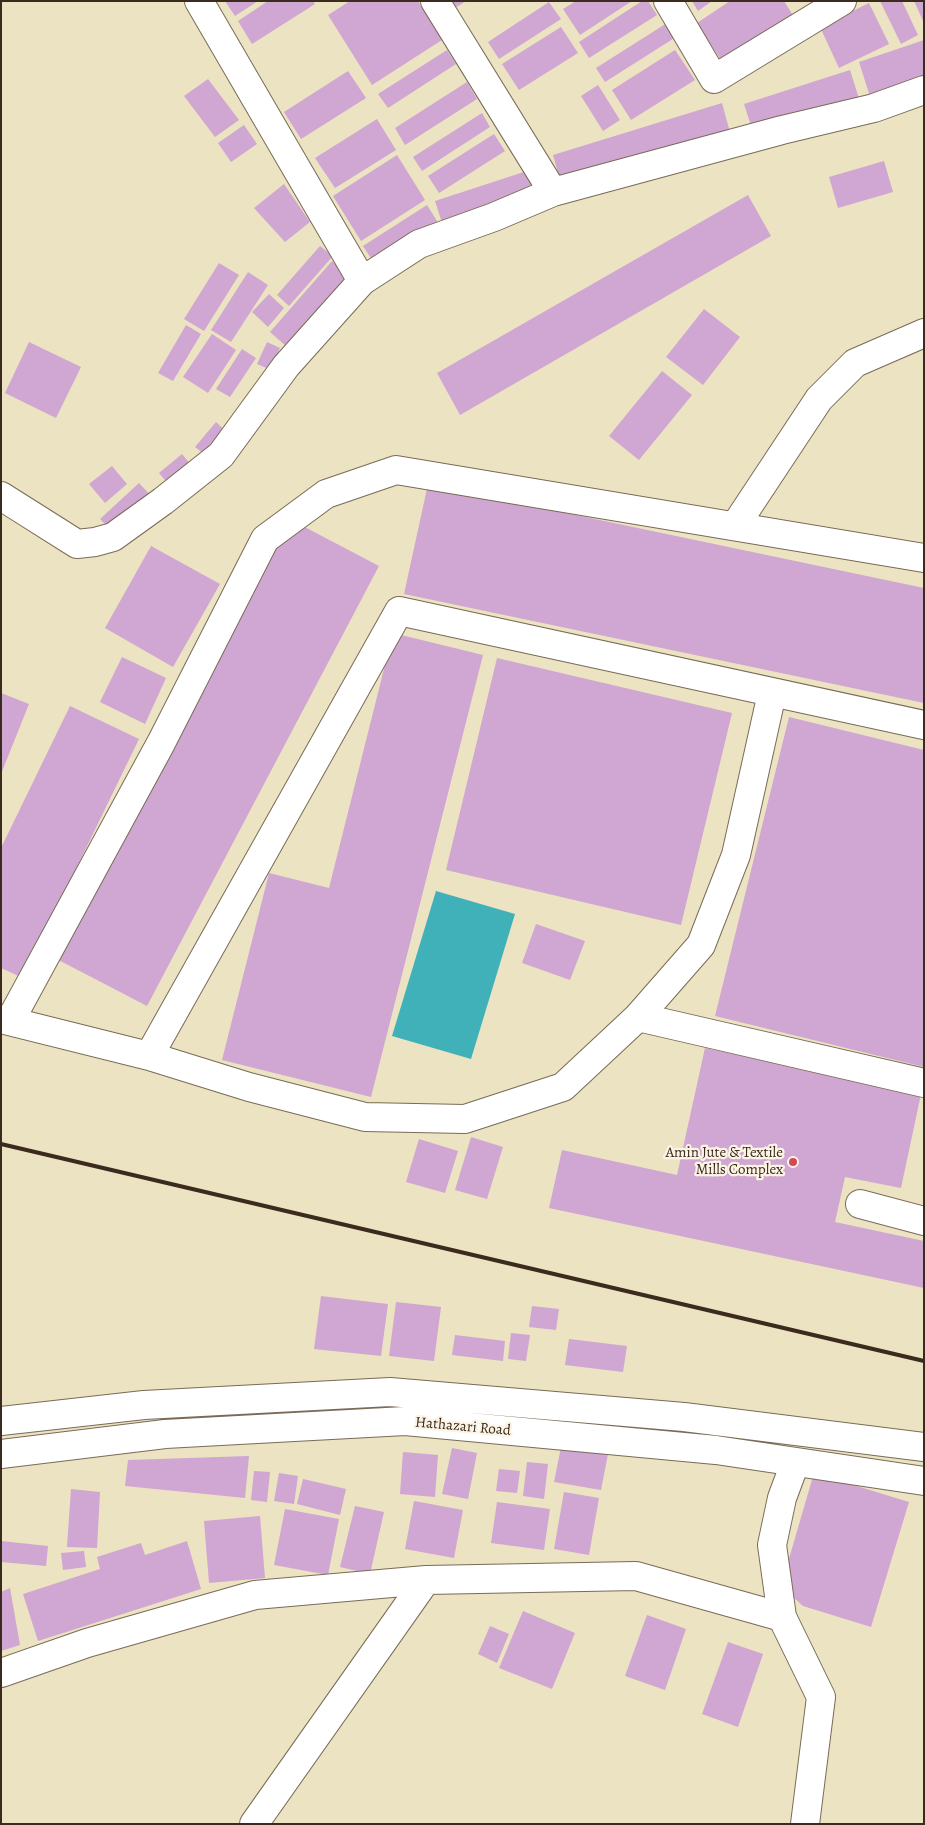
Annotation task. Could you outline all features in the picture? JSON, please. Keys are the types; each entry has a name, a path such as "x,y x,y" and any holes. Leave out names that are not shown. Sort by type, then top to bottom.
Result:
{"main road":[{"path":"199,1 362,281"},
{"path":"435,1 553,192"},
{"path":"668,1 714,79 842,1"},
{"path":"1,496 77,544 95,542 113,536 170,495 220,455 286,366 362,281 419,244 494,218 553,192 773,132 874,108 924,90"},
{"path":"736,526 819,399 855,363 924,332"},
{"path":"772,692 736,855 701,945 638,1017 563,1087 465,1119 365,1116 249,1087 149,1056 5,1020 161,743 265,539 326,494 396,470 924,558"},
{"path":"149,1056 399,611 924,725"},
{"path":"638,1017 924,1084"},
{"path":"860,1204 924,1221"},
{"name":"Hathazari Road","path":"1,1421 144,1405 390,1392 684,1417 924,1447"},
{"name":"Hathazari Road","path":"1,1454 165,1434 405,1422 716,1450 924,1481"},
{"path":"794,1463 782,1498 772,1545 782,1617 821,1697 805,1824"},
{"path":"1,1672 87,1643 255,1595 426,1580 636,1576 782,1617"},
{"path":"254,1824 426,1580"}],"water":[{"path":"436,891 515,914 471,1059 392,1036"}],"building":[{"path":"225,1 258,1 235,16"},
{"path":"268,1 313,1 315,4 252,44 238,21"},
{"path":"350,1 418,1 442,40 372,85 328,15"},
{"path":"447,1 466,1 452,10"},
{"path":"576,1 632,1 580,35 563,9"},
{"path":"642,1 648,1 657,15 589,58 579,42"},
{"path":"692,1 712,1 698,11"},
{"path":"730,1 784,1 794,17 723,63 697,23"},
{"path":"880,1 902,1 918,35 901,44"},
{"path":"914,1 924,1 924,23"},
{"path":"549,2 561,19 499,59 488,42"},
{"path":"869,3 889,44 839,68 820,27"},
{"path":"667,23 676,37 605,82 596,68"},
{"path":"561,27 578,53 519,90 502,64"},
{"path":"924,40 924,88 873,106 859,62"},
{"path":"447,50 456,64 388,108 378,94"},
{"path":"675,50 695,80 631,120 612,90"},
{"path":"850,70 860,102 754,135 744,104"},
{"path":"348,71 366,98 301,139 284,112"},
{"path":"208,79 239,120 215,137 184,96"},
{"path":"467,82 477,99 405,145 395,128"},
{"path":"598,85 620,120 603,131 581,96"},
{"path":"722,103 731,136 562,187 553,155"},
{"path":"482,113 490,127 422,171 413,157"},
{"path":"377,119 396,150 335,188 315,158"},
{"path":"244,125 257,144 231,162 218,143"},
{"path":"494,134 505,151 439,193 428,176"},
{"path":"397,155 425,200 361,241 333,196"},
{"path":"884,161 893,192 838,208 829,177"},
{"path":"536,168 545,195 444,229 435,201"},
{"path":"284,184 310,222 285,242 254,208"},
{"path":"748,195 771,236 460,415 437,373"},
{"path":"427,205 440,226 376,266 363,246"},
{"path":"320,246 333,256 289,306 277,295"},
{"path":"332,261 357,283 295,354 270,332"},
{"path":"219,263 239,275 204,331 184,319"},
{"path":"248,272 268,285 231,342 211,330"},
{"path":"269,294 284,308 268,327 252,312"},
{"path":"704,309 740,337 703,385 666,357"},
{"path":"186,325 201,334 173,381 158,373"},
{"path":"212,334 236,350 208,393 183,377"},
{"path":"29,342 81,367 56,418 5,393"},
{"path":"267,342 280,348 271,370 257,364"},
{"path":"242,349 256,358 230,397 216,389"},
{"path":"662,371 692,395 639,460 609,436"},
{"path":"216,422 231,436 213,461 195,447"},
{"path":"182,454 197,472 174,491 159,473"},
{"path":"112,466 127,484 105,503 89,484"},
{"path":"139,483 153,498 115,534 100,519"},
{"path":"428,484 924,588 924,703 404,594"},
{"path":"278,513 379,566 147,1006 45,953"},
{"path":"151,546 220,584 173,667 105,628"},
{"path":"393,633 483,655 371,1097 222,1060 269,873 329,888"},
{"path":"122,657 166,678 145,724 100,702"},
{"path":"497,658 732,713 681,925 446,870"},
{"path":"1,693 29,704 1,774"},
{"path":"70,706 139,739 23,978 1,968 1,848"},
{"path":"789,717 924,750 924,1067 715,1016"},
{"path":"536,924 585,941 570,980 522,963"},
{"name":"Amin Jute & Textile Mills Complex","path":"705,1048 921,1094 901,1188 845,1177 835,1222 924,1241 924,1288 549,1208 562,1150 677,1175"},
{"path":"471,1137 503,1147 487,1199 455,1190"},
{"path":"419,1139 458,1151 445,1193 406,1182"},
{"path":"321,1296 388,1304 381,1356 314,1349"},
{"path":"396,1302 441,1307 434,1361 389,1356"},
{"path":"532,1306 559,1309 556,1330 529,1327"},
{"path":"511,1333 530,1335 526,1361 508,1359"},
{"path":"455,1335 505,1341 503,1361 452,1355"},
{"path":"569,1339 627,1346 623,1372 565,1365"},
{"path":"561,1447 608,1454 601,1490 554,1482"},
{"path":"452,1448 477,1453 468,1499 442,1494"},
{"path":"403,1452 438,1455 435,1497 400,1494"},
{"path":"249,1456 245,1498 125,1486 128,1460"},
{"path":"527,1462 548,1464 544,1499 523,1496"},
{"path":"499,1469 520,1471 517,1493 496,1491"},
{"path":"254,1471 270,1472 267,1502 251,1500"},
{"path":"279,1473 298,1476 294,1504 274,1501"},
{"path":"814,1473 909,1502 871,1627 803,1606 781,1586"},
{"path":"303,1479 346,1489 340,1515 297,1504"},
{"path":"71,1489 100,1492 97,1548 67,1547"},
{"path":"564,1492 599,1498 589,1555 554,1549"},
{"path":"414,1501 463,1510 454,1558 405,1549"},
{"path":"497,1502 550,1509 544,1550 491,1543"},
{"path":"355,1506 384,1512 370,1574 340,1567"},
{"path":"285,1509 339,1519 328,1575 274,1565"},
{"path":"260,1516 265,1578 209,1583 204,1521"},
{"path":"1,1541 48,1546 46,1566 1,1562"},
{"path":"187,1541 201,1589 38,1641 23,1594 100,1569 97,1557 141,1543 145,1555"},
{"path":"84,1551 86,1567 63,1570 61,1553"},
{"path":"10,1588 20,1645 1,1651 1,1592"},
{"path":"523,1611 575,1633 552,1689 499,1668"},
{"path":"647,1615 686,1629 665,1690 625,1676"},
{"path":"490,1626 509,1634 497,1663 478,1654"},
{"path":"728,1642 763,1654 738,1727 702,1714"}],"railway":[{"path":"1,1144 924,1361"}],"place":[{"name":"Amin Jute & Textile Mills Complex","path":"793,1162"}]}
